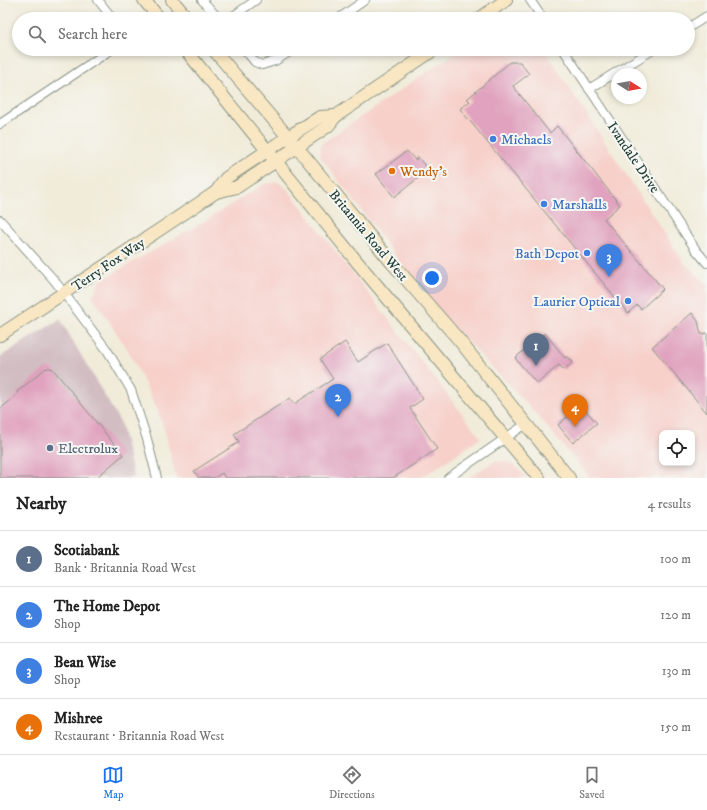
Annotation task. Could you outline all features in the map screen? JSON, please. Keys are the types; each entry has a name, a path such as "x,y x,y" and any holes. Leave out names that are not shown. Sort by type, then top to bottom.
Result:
{"main road":[{"path":"144,0 154,12"},
{"path":"172,0 182,12"},
{"path":"489,12 506,0"},
{"name":"Britannia Road West","path":"191,56 358,262 539,478"},
{"name":"Britannia Road West","path":"219,56 296,146 392,263 459,340 569,478"},
{"path":"336,116 425,56"},
{"name":"Terry Fox Way","path":"216,192 226,178 288,137 320,117 336,116"},
{"name":"Terry Fox Way","path":"0,335 216,192 237,187 296,146 328,126 336,116"}],"street":[{"path":"98,0 107,12"},
{"path":"202,0 213,12"},
{"path":"239,12 256,0"},
{"path":"348,12 365,0"},
{"path":"530,0 538,12"},
{"path":"695,24 707,16"},
{"path":"0,124 102,56"},
{"path":"250,56 255,62 262,65 275,61 283,56"},
{"name":"Ivandale Drive","path":"568,56 696,250 707,263"},
{"path":"589,89 643,56"},
{"path":"0,220 54,280 107,350 130,390 147,439 157,478"},
{"path":"448,478 526,424"}],"shaded area":[{"path":"451,56 549,56 684,263 707,284 707,478 590,478 520,396 435,308 320,156 321,144"},
{"path":"278,182 288,190 481,438 421,478 176,478 165,431 157,409 128,350 92,296 100,281 198,225 264,184"},
{"path":"60,319 120,422 134,478 0,478 0,357"},
{"path":"497,460 498,462 502,461 512,464 527,478 468,478"}],"building":[{"path":"510,62 520,62 529,74 513,86 550,133 557,126 620,205 604,219 663,289 641,309 637,305 628,313 460,109 470,101 467,99"},
{"path":"407,151 415,160 418,157 425,166 419,171 422,175 394,197 376,174"},
{"path":"692,313 698,321 701,334 707,333 707,413 652,347"},
{"path":"545,333 565,358 567,356 573,362 564,370 559,365 537,384 515,358"},
{"path":"345,342 358,362 387,343 423,399 410,408 437,449 393,478 225,478 222,473 214,478 199,478 194,471 239,442 234,434 290,398 294,404 333,379 320,359"},
{"path":"49,367 51,369 52,368 123,455 96,478 0,478 0,409 18,394 17,392"},
{"path":"581,405 597,423 573,443 558,425"}],"place":[{"name":"Michaels","path":"493,139"},
{"name":"Wendy's","path":"392,171"},
{"name":"Marshalls","path":"544,204"},
{"name":"Bath Depot","path":"587,253"},
{"name":"Bean Wise","path":"609,277"},
{"name":"Laurier Optical","path":"628,301"},
{"name":"Scotiabank","path":"536,366"},
{"name":"The Home Depot","path":"338,417"},
{"name":"Mishree","path":"575,427"},
{"name":"Electrolux","path":"50,448"}]}
